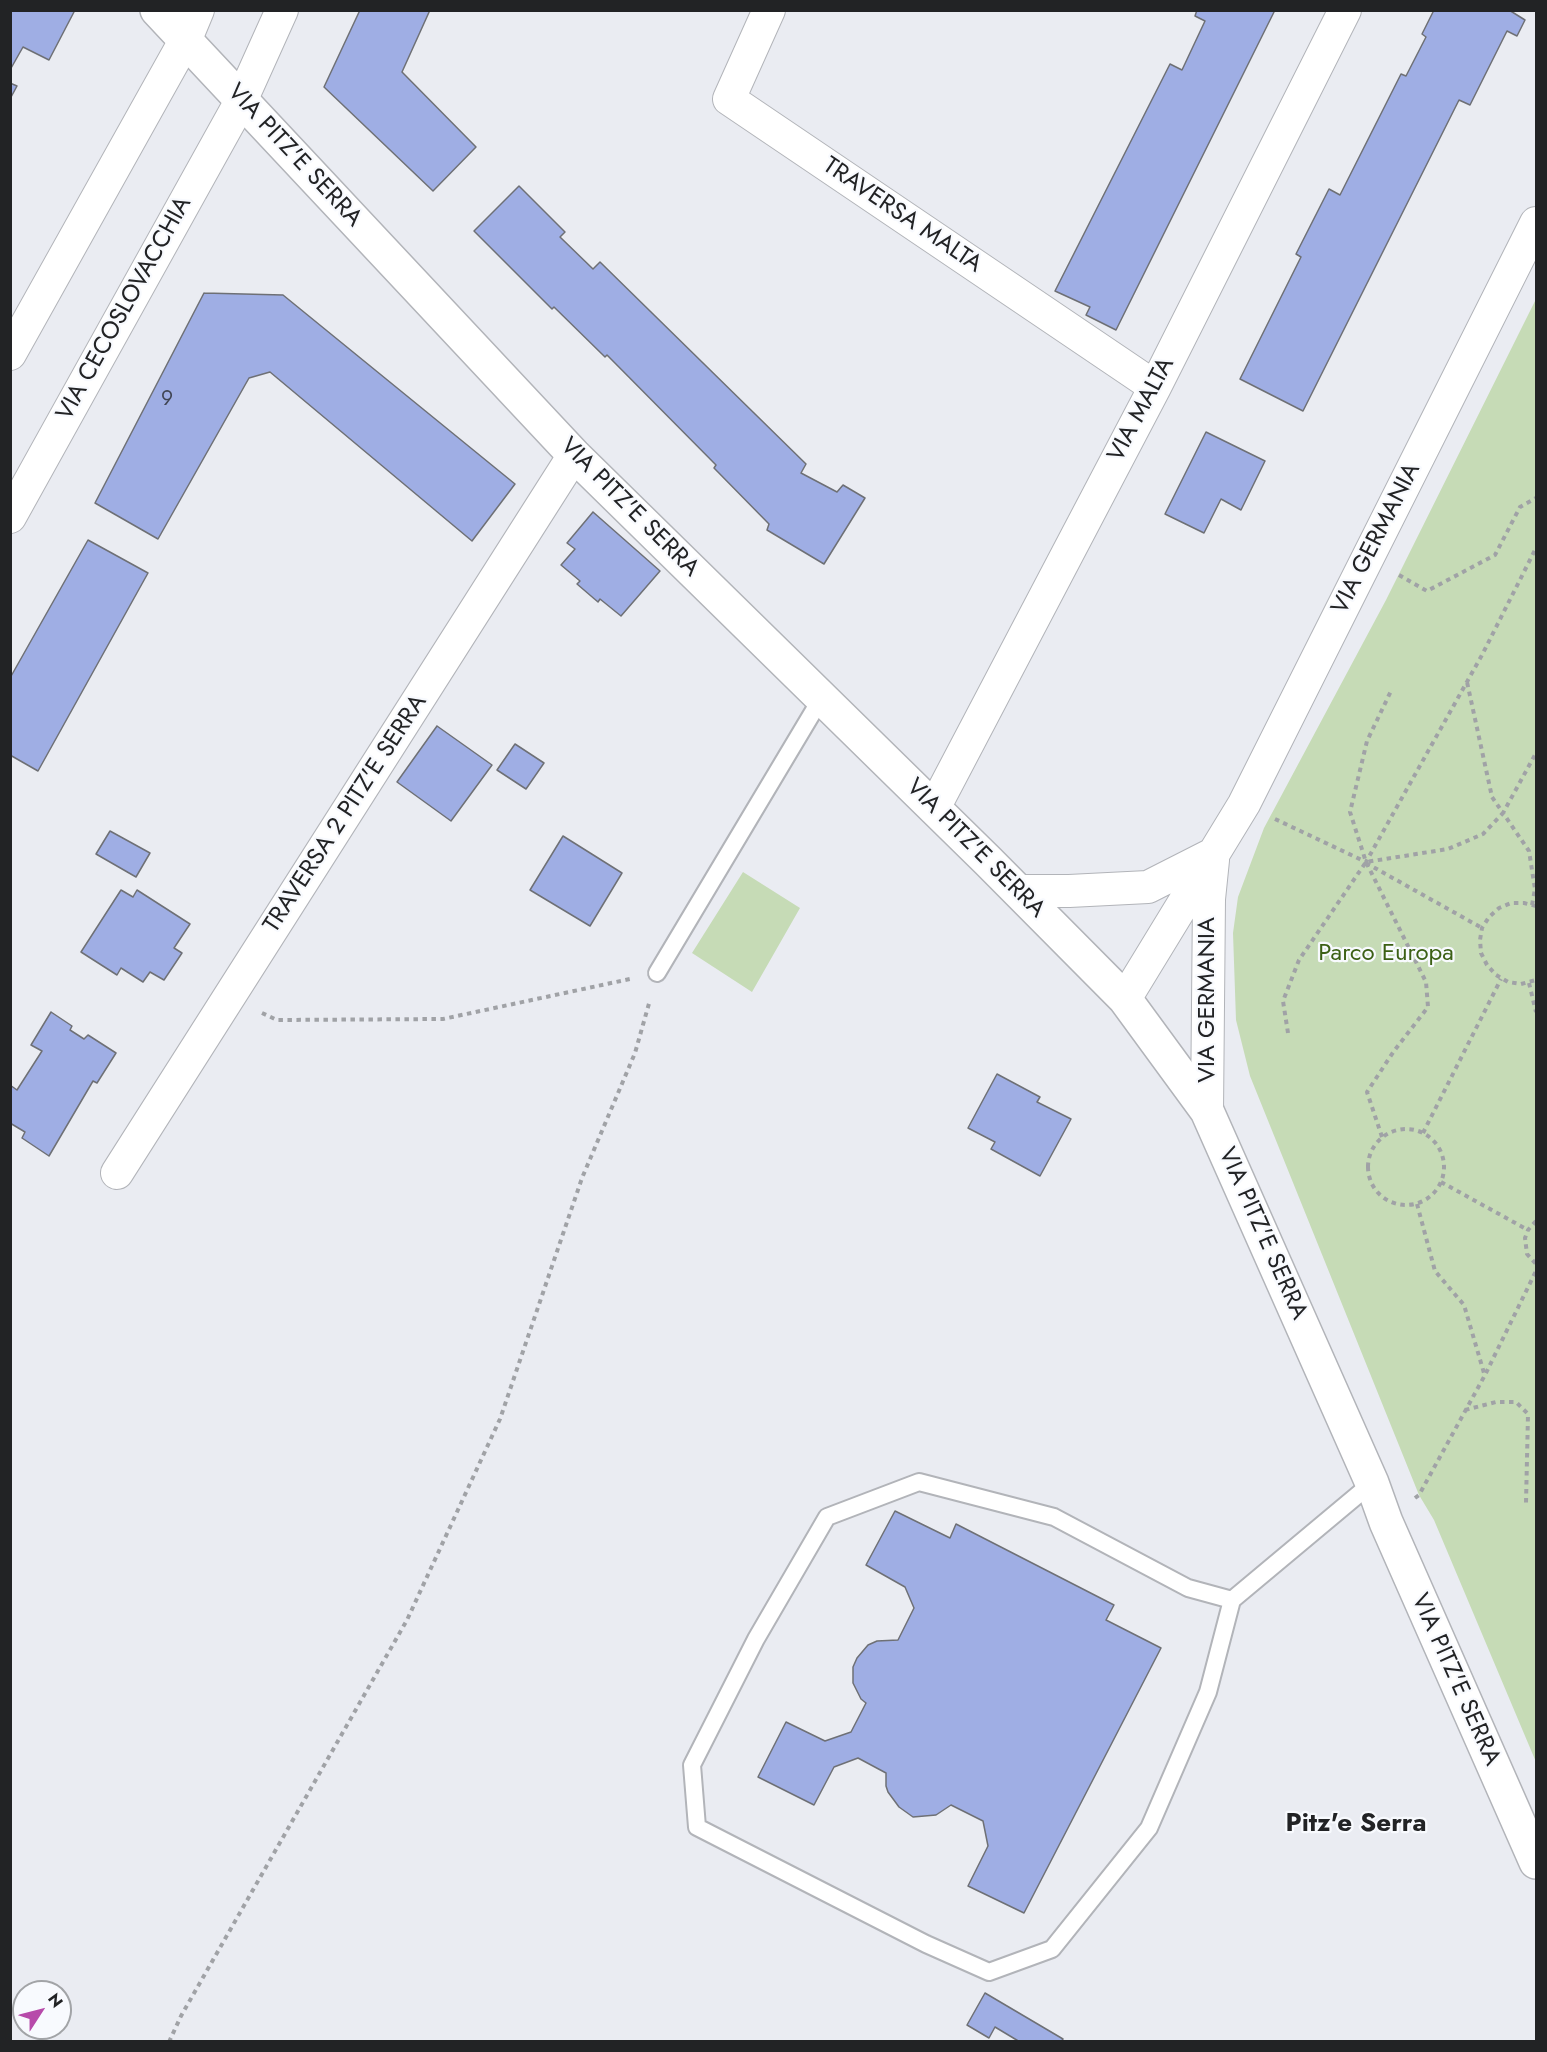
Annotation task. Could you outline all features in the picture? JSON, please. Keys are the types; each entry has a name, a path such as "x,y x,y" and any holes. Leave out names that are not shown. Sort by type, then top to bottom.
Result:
{"street":[{"name":"VIA PITZ'E SERRA","path":"157,10 192,25 241,101 574,454 934,807 1125,999 1207,1111 1536,1862"},
{"name":"VIA CECOSLOVACCHIA","path":"10,517 241,101 282,10"},
{"name":"TRAVERSA MALTA","path":"769,10 729,99 1155,387"},
{"name":"VIA MALTA","path":"934,807 1155,387 1345,10"},
{"path":"10,354 192,25"},
{"name":"VIA GERMANIA","path":"1125,999 1244,804 1536,223"},
{"name":"TRAVERSA 2 PITZ'E SERRA","path":"117,1173 574,454"},
{"path":"1018,891 1148,887 1214,853"},
{"name":"VIA GERMANIA","path":"1207,1111 1209,899 1214,853"}],"lane":[{"path":"657,973 822,697"},
{"path":"1232,1600 1188,1588 1054,1517 919,1482 827,1517 756,1639 692,1765 697,1827 926,1944 990,1972 1052,1949 1149,1828 1208,1692 1232,1600 1374,1489"}],"path":[{"path":"1399,575 1427,591 1495,555 1520,507 1536,498"},
{"path":"1288,1033 1283,1001 1299,960 1366,862 1467,681 1536,548"},
{"path":"1467,681 1492,797 1529,851 1535,889 1534,905 1511,903 1499,908 1489,916 1482,928 1481,953 1486,965 1501,979 1521,984 1536,980"},
{"path":"1382,1137 1367,1092 1394,1051 1428,1007 1426,982 1366,862 1350,812 1367,741 1391,691"},
{"path":"1366,862 1448,849 1483,834 1503,813 1536,753"},
{"path":"1244,804 1366,862 1482,928"},
{"path":"168,2042 407,1620 495,1430 582,1178 635,1053 657,973 443,1019 278,1020 228,998"},
{"path":"1423,1133 1501,979"},
{"path":"1529,982 1536,1012"},
{"path":"1399,1129 1412,1129 1423,1133 1433,1140 1440,1151 1444,1163 1441,1182 1429,1198 1418,1204 1404,1206 1391,1203 1372,1186 1368,1175 1371,1151 1382,1137 1399,1129"},
{"path":"1441,1182 1528,1230"},
{"path":"1418,1204 1435,1271 1464,1305 1485,1375"},
{"path":"1536,1221 1528,1230 1525,1238 1527,1254 1536,1264"},
{"path":"1374,1489 1402,1482 1410,1503 1419,1495 1485,1375 1536,1271"},
{"path":"1465,1411 1496,1402 1516,1402 1528,1414 1526,1503"}],"green space":[{"name":"Parco Europa","path":"1536,299 1536,1762 1434,1520 1419,1495 1250,1076 1236,1020 1233,933 1238,897 1264,828 1386,600"},
{"path":"743,872 800,908 752,992 692,953"}],"building":[{"path":"10,10 75,10 49,60 23,47 10,70"},
{"path":"360,10 430,10 402,72 476,147 433,191 324,87"},
{"path":"1197,10 1275,10 1116,330 1086,315 1090,307 1055,291 1170,64 1182,70 1205,21 1195,16"},
{"path":"1434,10 1509,10 1525,20 1517,36 1507,31 1470,105 1459,100 1303,411 1240,379 1301,257 1296,254 1329,189 1340,195 1401,74 1406,76 1426,37 1422,34"},
{"path":"10,83 17,86 10,99"},
{"path":"519,186 565,232 560,237 593,269 600,262 806,464 801,473 837,492 843,485 865,498 824,564 767,530 769,524 714,468 716,465 607,355 605,357 554,307 552,309 474,231"},
{"path":"204,293 283,295 515,484 472,541 270,372 249,378 158,539 95,503"},
{"path":"1206,432 1265,461 1241,510 1221,499 1204,533 1165,514"},
{"path":"593,512 660,571 621,616 600,599 598,602 577,584 580,581 561,565 575,549 567,543"},
{"path":"88,540 148,573 38,771 10,755 10,678"},
{"path":"437,726 492,765 451,821 397,782"},
{"path":"515,744 544,763 526,789 497,770"},
{"path":"110,831 150,853 136,877 96,854"},
{"path":"563,836 622,873 590,926 530,890"},
{"path":"121,890 133,897 137,890 190,924 174,948 182,953 164,980 150,972 143,982 121,968 117,975 81,952"},
{"path":"51,1012 72,1026 70,1030 84,1039 88,1035 116,1053 97,1083 93,1081 49,1156 22,1138 25,1132 10,1123 10,1085 17,1090 42,1051 31,1045"},
{"path":"997,1074 1040,1097 1037,1102 1071,1119 1040,1176 991,1149 995,1142 968,1128"},
{"path":"895,1511 950,1538 956,1524 1114,1605 1106,1620 1161,1648 1024,1913 968,1886 988,1846 983,1821 951,1805 936,1815 913,1817 899,1807 888,1792 886,1773 858,1758 834,1767 814,1805 758,1777 786,1722 825,1741 851,1732 866,1703 861,1699 853,1683 853,1667 857,1658 868,1645 877,1641 898,1640 914,1608 905,1587 866,1565"},
{"path":"985,1993 1063,2039 1061,2042 1020,2042 995,2027 989,2038 967,2025"}],"district":[{"name":"Pitz'e Serra","path":"1356,1825"}]}
